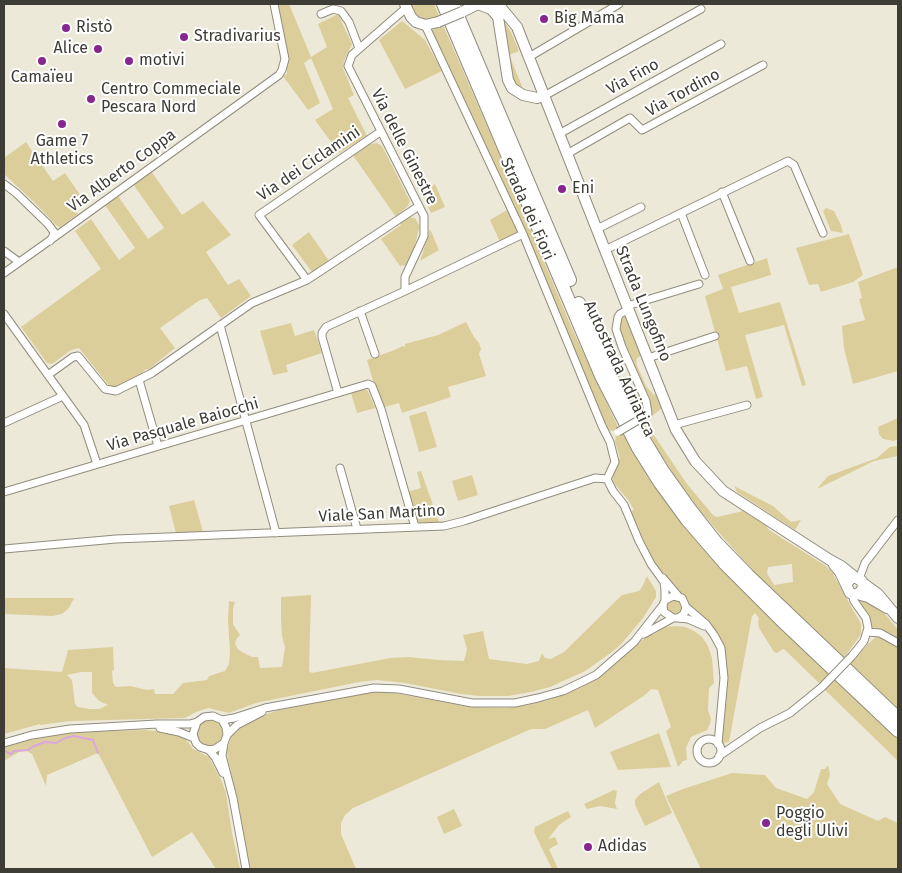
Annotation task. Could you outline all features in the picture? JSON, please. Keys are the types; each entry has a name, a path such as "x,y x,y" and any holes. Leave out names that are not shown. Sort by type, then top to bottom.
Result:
{"highway":[{"name":"Autostrada Adriatica","path":"443,4 601,376 628,430 651,469 687,520 735,575 898,731"},
{"name":"Autostrada Adriatica","path":"458,8 618,391 663,472 690,509 732,559 775,603 898,718"}],"main road":[{"path":"425,25 438,22 458,8 478,4 491,9 498,17 510,85 515,91 528,96 537,98 544,96"},
{"name":"Strada Lungofino","path":"498,4 517,27 674,425 694,461 723,491 841,566 878,594 896,615"},
{"name":"Strada dei Fiori","path":"406,6 411,17 416,22 425,25"},
{"name":"Strada Lungofino","path":"830,560 840,572 848,592 868,598 896,615"},
{"path":"846,585 849,580 859,580 862,590 854,594"}],"street":[{"name":"Via Alberto Coppa","path":"4,273 279,74 285,59 274,4"},
{"path":"529,57 619,4"},
{"name":"Via delle Ginestre","path":"405,291 405,277 421,245 426,230 424,216 348,66 350,58 359,48 406,6"},
{"path":"321,14 334,9 341,11 349,22 359,48"},
{"path":"544,96 702,9"},
{"name":"Strada dei Fiori","path":"425,25 523,234 602,426 608,436"},
{"name":"Via Fino","path":"559,134 721,44"},
{"name":"Via Tordino","path":"567,154 630,118 642,130 763,65"},
{"name":"Via dei Ciclamini","path":"307,280 259,215 380,132"},
{"path":"605,250 788,161 794,165 823,234"},
{"path":"4,184 48,224 54,232 50,241"},
{"path":"722,192 750,260"},
{"path":"48,375 73,357 78,356 105,390 116,392 152,374 252,303 307,280 419,206"},
{"path":"597,228 641,207"},
{"path":"681,213 705,275"},
{"name":"Via Alberto Coppa","path":"48,224 55,229 68,228"},
{"path":"338,393 322,337 322,332 329,325 523,234"},
{"path":"4,251 19,262"},
{"path":"699,284 628,308 618,317 616,329 648,406 648,413 618,432 608,436 614,462 607,479 613,491 624,505 639,541 665,586 663,608 666,615 697,622 712,632"},
{"path":"360,311 375,354"},
{"path":"4,314 86,429 97,464"},
{"path":"220,325 276,533"},
{"path":"648,358 715,336"},
{"path":"139,380 158,446"},
{"name":"Via Pasquale Baiocchi","path":"4,492 369,384 381,409 415,527"},
{"path":"4,420 64,396"},
{"path":"674,425 747,405"},
{"path":"340,468 357,529"},
{"name":"Viale San Martino","path":"4,549 113,539 451,524 595,478 607,479"},
{"path":"859,580 865,563 898,520"},
{"path":"656,571 684,601 686,607 703,621 712,632 720,648 724,669 718,744 720,756"},
{"path":"737,745 718,744 713,740 706,740 697,747 697,754 705,763 712,763 720,756 737,745 760,728 790,713 822,687 852,656 864,641 868,632 866,618 854,601 854,594"},
{"path":"634,642 664,603 673,596 679,597"},
{"path":"222,720 258,710 374,688 400,689 472,703 515,703 563,691 584,682 596,675 653,628 684,614 686,607"},
{"path":"868,632 880,633 898,643"},
{"path":"246,869 230,786 222,756 224,743 227,735 237,724 273,708"},
{"path":"4,743 32,735 70,729 190,724 209,716 222,720 226,727 227,735"},
{"path":"706,740 721,716"},
{"path":"197,722 194,738 200,747 209,750 215,757 230,786"},
{"path":"145,725 179,732 194,738"},
{"path":"209,750 220,747 224,743"}],"shaded area":[{"path":"278,4 289,4 311,57 327,47 318,24 338,14 352,44 344,61 343,68 354,95 348,98 367,136 339,153 315,120 333,109 311,58 304,63 320,103 308,110 283,76 287,74 287,48"},
{"path":"406,4 434,4 439,16 420,22"},
{"path":"502,18 511,32 519,51 509,55 522,86 520,88 512,84"},
{"path":"402,21 425,40 442,71 405,89 379,40"},
{"path":"443,25 570,324 619,429 617,430 606,429 528,242 432,30"},
{"path":"26,142 53,181 65,173 81,196 70,202 78,214 60,227 4,174 4,158"},
{"path":"370,142 371,144 377,143 382,146 410,201 407,207 396,217 352,154"},
{"path":"151,171 182,215 203,201 231,235 206,252 228,285 239,279 251,296 221,318 207,298 200,300 160,328 175,348 148,370 146,369 141,374 117,386 110,387 79,348 71,350 52,364 47,363 21,327 101,269 75,231 91,219 119,260 135,248 105,205 118,196 148,239 164,228 133,184"},
{"path":"435,184 445,207 431,213 421,191"},
{"path":"826,208 834,211 843,233 831,231 823,211"},
{"path":"507,210 518,233 500,242 490,220"},
{"path":"407,217 415,218 419,229 413,252 406,265 400,266 381,239 401,225 399,222"},
{"path":"430,229 439,250 420,261"},
{"path":"309,232 329,261 312,272 292,245"},
{"path":"849,234 863,275 853,282 821,292 818,284 809,285 796,248"},
{"path":"767,258 771,275 731,287 739,313 780,302 806,385 802,386 784,325 745,335 763,397 756,399 747,366 726,371 705,296 723,289 718,275"},
{"path":"898,267 898,371 853,384 844,348 842,326 865,320 859,299 862,298 858,282"},
{"path":"627,315 642,355 637,358 636,363 646,386 653,394 659,397 663,407 645,422 687,484 713,515 717,517 743,511 826,566 833,574 861,624 861,634 844,658 763,582 698,509 675,477 640,422 650,412 650,402 618,327 621,319","holes":["792,564 793,582 774,585 767,573 768,567"]},
{"path":"466,322 479,343 481,349 479,354 486,376 448,387 451,397 402,413 399,403 385,407 375,388 367,360 403,346 405,347 405,344 438,335"},
{"path":"291,323 295,336 314,330 322,353 286,365 288,372 273,375 260,331"},
{"path":"364,389 368,391 375,408 357,413 351,393"},
{"path":"633,394 639,395 643,401 643,412 639,417 629,396"},
{"path":"426,411 437,447 419,452 409,416"},
{"path":"898,418 898,439 894,441 883,439 879,434 878,427"},
{"path":"622,431 641,463 700,545 830,675 820,684 785,650 783,649 777,653 774,652 759,628 759,618 755,613 752,616 729,742 721,742 727,685 722,643 712,625 689,606 684,595 659,570 651,558 631,511 634,510 614,483 612,476 620,458 615,442 616,436"},
{"path":"898,446 898,456 874,461 817,489 828,476 877,458 890,447"},
{"path":"421,471 439,522 416,523 407,492 421,488 417,472"},
{"path":"472,475 478,495 458,501 452,481"},
{"path":"734,486 773,506 791,522 801,520 795,530 737,492"},
{"path":"194,500 203,532 176,534 169,506"},
{"path":"647,576 656,591 656,597 643,618 622,643 585,671 550,687 531,692 508,696 479,696 377,680 256,703 229,713 208,708 185,718 71,721 40,724 4,734 4,668 62,672 68,650 113,647 114,670 112,671 113,683 116,687 130,686 147,690 154,689 155,694 173,694 183,683 207,680 209,676 225,671 229,664 230,653 229,601 235,602 233,624 240,635 235,644 238,649 252,657 258,657 260,668 282,667 285,647 282,636 281,597 311,595 309,671 312,673 390,658 408,657 464,661 467,649 463,635 483,631 489,659 527,664 539,661 542,653 545,658 551,659 564,652 622,595 639,591","holes":["92,672 92,693 99,701 108,705 99,709 78,707 75,704 72,680 67,675"]},
{"path":"4,598 74,598 69,608 62,614 52,616 4,614"},
{"path":"675,599 683,607 675,615 667,607"},
{"path":"857,600 869,603 885,614 898,630 898,639 889,633 872,627 869,617"},
{"path":"666,627 685,627 702,637 708,646 712,658 714,683 709,688 708,710 711,719 710,724 707,730 691,737 686,748 687,760 683,761 678,767 666,731 671,727 658,690 651,689 595,728 588,710 545,729 531,729 353,808 345,815 341,823 341,834 356,869 251,869 246,854 227,750 232,734 255,718 279,710 378,692 394,693 469,707 506,708 528,705 548,700 589,682 614,665 651,632 653,635"},
{"path":"877,636 898,647 898,709 850,664"},
{"path":"835,679 898,739 898,761 825,690"},
{"path":"210,719 220,723 224,733 220,743 210,747 200,743 196,733 200,723"},
{"path":"145,730 168,732 185,738 193,749 209,757 226,793 240,869 216,869 192,832 152,857 98,753 47,775 46,786 32,754 27,751 19,752 4,761 4,746 24,740 74,732"},
{"path":"659,733 671,767 618,770 610,752"},
{"name":"Poggio degli Ulivi","path":"828,765 830,775 827,784 840,804 878,821 885,817 898,823 898,869 701,869 666,796 732,773 765,775 776,788 807,799 814,792 821,769 825,769"},
{"path":"659,782 672,813 645,826 635,805 635,800 640,794"},
{"path":"614,790 617,791 615,803 617,809 600,806 587,809 584,804"},
{"path":"454,809 462,826 444,834 437,817"},
{"path":"568,811 571,817 559,825 548,839 555,837 558,844 549,849 558,869 552,869 534,832 535,827"}],"waterway":[{"path":"4,751 11,754 14,751 28,750 45,742 56,743 74,736 93,740 98,753"}],"place":[{"name":"Big Mama","path":"544,19"},
{"name":"Ristò","path":"66,28"},
{"name":"Stradivarius","path":"184,37"},
{"name":"Alice","path":"98,49"},
{"name":"Camaïeu","path":"42,61"},
{"name":"motivi","path":"129,61"},
{"name":"Centro Commeciale Pescara Nord","path":"91,99"},
{"name":"Game 7 Athletics","path":"62,124"},
{"name":"Eni","path":"562,189"},
{"name":"Poggio degli Ulivi","path":"766,823"},
{"name":"Adidas","path":"588,847"}]}
